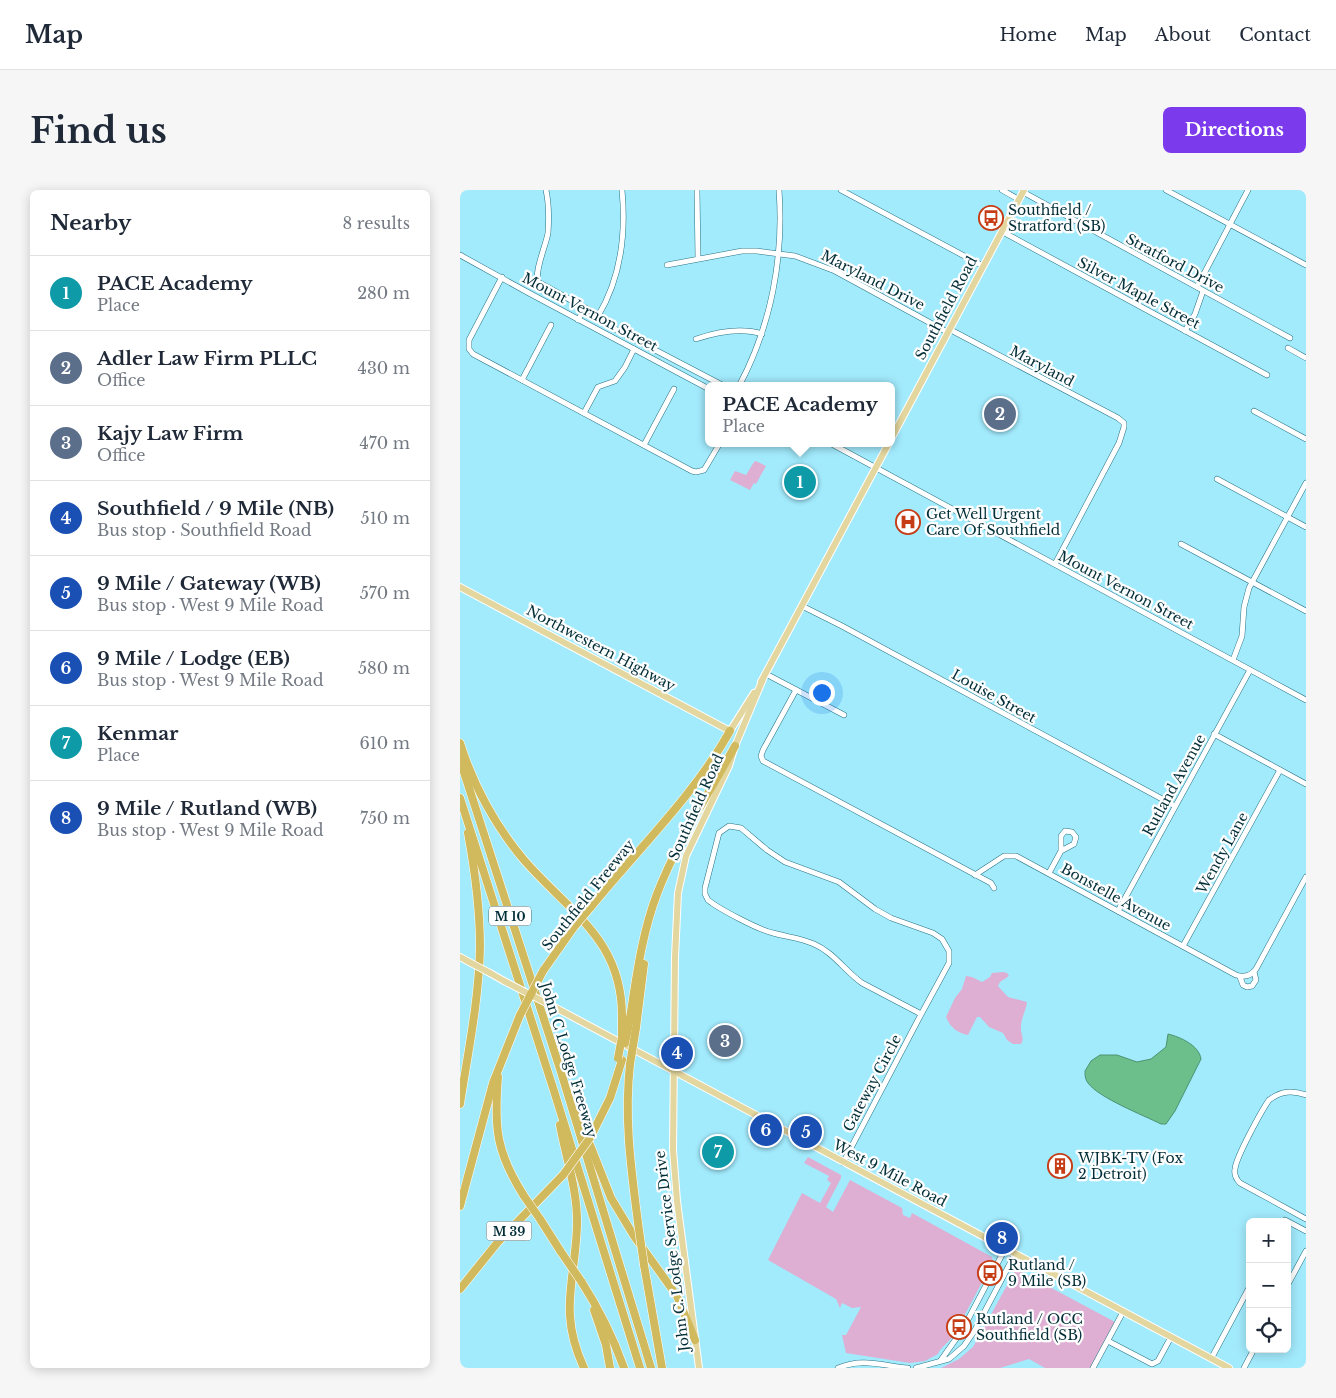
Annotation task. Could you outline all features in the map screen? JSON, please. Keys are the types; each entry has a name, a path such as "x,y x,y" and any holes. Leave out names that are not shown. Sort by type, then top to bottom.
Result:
{"highway":[{"name":"Southfield Freeway","path":"460,1206 493,1083 512,1033 529,997 552,957 590,908 691,792 730,731"},
{"path":"460,743 464,757 488,806 507,838 537,874 589,927 606,950 619,986 629,1024"},
{"path":"662,1368 644,1265 629,1160 627,1111 630,1064 629,1024 647,943 647,930 656,896 666,872 735,746"},
{"name":"John C Lodge Freeway","path":"460,760 561,1072 651,1368"},
{"name":"John C Lodge Freeway","path":"460,798 640,1368"},
{"path":"460,807 468,834 475,872 479,901 480,949 475,1006 460,1104"},
{"name":"M 39","path":"460,1289 498,1242 563,1175 590,1138 610,1098 629,1024"},
{"path":"499,1067 496,1123 499,1142 509,1170 524,1196 581,1281 607,1326 624,1368"},
{"path":"561,1072 611,1198 634,1236 677,1296 695,1340"},
{"path":"554,1091 565,1152 574,1186 576,1234 569,1301 570,1322 574,1342 584,1368"},
{"path":"586,1290 600,1324 610,1368"}],"main road":[{"name":"Southfield Road","path":"895,431 1023,191"},
{"name":"Southfield Road","path":"673,1070 675,939 678,886 686,856 729,766 735,746 765,677 887,447"},
{"name":"Northwestern Highway","path":"460,587 730,731"},
{"name":"Southfield Road","path":"730,731 765,677"},
{"name":"West 9 Mile Road","path":"463,959 1229,1368"},
{"name":"John C. Lodge Service Drive","path":"673,1070 674,1174 698,1368"}],"street":[{"path":"546,190 548,232 536,280 585,308 616,329 716,382"},
{"path":"598,316 612,286 620,258 623,227 622,190"},
{"path":"697,190 698,258"},
{"path":"741,382 762,334 772,299 778,254 779,190"},
{"path":"841,190 983,266"},
{"path":"1002,190 1018,199"},
{"path":"1166,190 1306,265"},
{"path":"1197,287 1248,190"},
{"name":"Stratford Drive","path":"1023,191 1290,338"},
{"name":"Silver Maple Street","path":"1001,231 1267,375"},
{"name":"Maryland Drive","path":"667,264 742,251 778,254 804,259 835,271 948,331"},
{"name":"Mount Vernon Street","path":"460,254 705,388"},
{"path":"502,277 471,335 468,345 471,352 476,356 692,471 700,471 709,464 718,447"},
{"path":"1185,331 1197,309 1203,291"},
{"path":"578,320 585,308"},
{"path":"522,380 551,325"},
{"path":"696,338 710,334 736,331 762,334"},
{"name":"Maryland","path":"948,331 1118,418 1124,423 1119,444 1055,564"},
{"path":"1288,348 1306,358"},
{"path":"584,413 598,387 615,382 634,349"},
{"path":"644,445 674,389"},
{"path":"1254,411 1306,439"},
{"name":"Mount Vernon Street","path":"837,447 1306,700"},
{"path":"1217,478 1306,527"},
{"path":"1233,660 1239,646 1244,607 1252,582 1306,483"},
{"path":"1181,544 1306,611"},
{"name":"Louise Street","path":"802,606 836,622 1175,806"},
{"name":"Rutland Avenue","path":"1118,910 1250,670"},
{"path":"765,677 796,690 844,715"},
{"path":"796,690 761,756 762,759 767,764 991,883 994,888"},
{"path":"1214,734 1306,784"},
{"name":"Wendy Lane","path":"1183,946 1280,770"},
{"name":"Gateway Circle","path":"843,1163 949,963 949,952 942,939 932,933 904,924 882,913 836,880 785,862 767,850 741,828 729,826 719,833 705,892 708,900 768,932 801,939 817,945 828,952 862,983 921,1014"},
{"path":"1049,873 1061,851"},
{"name":"Bonstelle Avenue","path":"975,875 1004,856 1012,855 1021,858 1240,977 1248,977 1254,972"},
{"path":"1240,977 1243,985 1247,987 1252,986 1256,980 1254,972 1306,877"},
{"path":"1306,1095 1286,1092 1276,1095 1269,1100 1238,1158 1234,1172 1236,1179 1240,1183 1306,1219"},
{"path":"1291,1223 1306,1231"},
{"path":"942,1360 945,1353 955,1343 1006,1249"},
{"path":"1291,1279 1306,1251"},
{"path":"916,1368 949,1359 964,1346 975,1330 1015,1254"},
{"path":"1211,1359 1246,1293"},
{"path":"976,1305 986,1310"},
{"path":"1094,1368 1124,1312"},
{"path":"965,1325 975,1330"},
{"path":"1108,1341 1152,1364 1158,1361 1171,1337"},
{"path":"1244,1368 1252,1353"},
{"path":"838,1368 852,1363 867,1361 908,1368"}],"shaded area":[{"path":"756,461 766,466 756,484 754,483 750,490 730,480 735,471 746,475"},
{"path":"1003,972 1009,976 1000,982 998,986 1008,997 1027,1002 1021,1024 1023,1039 1021,1044 1013,1044 1007,1040 1003,1033 989,1027 980,1017 977,1017 968,1035 954,1029 946,1017 955,998 962,989 966,976 982,982 990,977 992,973"},
{"path":"1168,1034 1178,1037 1193,1046 1200,1054 1201,1059 1175,1111 1166,1124 1161,1124 1111,1100 1094,1089 1087,1081 1085,1071 1091,1061 1100,1055 1117,1055 1137,1062 1151,1059 1166,1047"},
{"path":"808,1157 841,1175 826,1207 833,1212 850,1180 902,1208 903,1215 910,1218 912,1213 992,1257 993,1262 954,1335 938,1354 925,1361 910,1363 846,1353 842,1335 846,1335 861,1307 852,1308 842,1303 840,1308 836,1299 768,1260 802,1193 820,1203 831,1183 827,1180 829,1176 804,1163"},
{"path":"1016,1269 1115,1322 1090,1368 1045,1368 1029,1359 1000,1368 941,1368 959,1359 973,1347"}],"place":[{"name":"Southfield / Stratford (SB)","path":"991,218"},
{"name":"Adler Law Firm PLLC","path":"1000,414"},
{"name":"PACE Academy","path":"800,482"},
{"name":"Get Well Urgent Care Of Southfield","path":"908,522"},
{"name":"Kajy Law Firm","path":"725,1041"},
{"name":"Southfield / 9 Mile (NB)","path":"677,1053"},
{"name":"9 Mile / Lodge (EB)","path":"766,1130"},
{"name":"9 Mile / Gateway (WB)","path":"806,1132"},
{"name":"Kenmar","path":"718,1152"},
{"name":"WJBK-TV (Fox 2 Detroit)","path":"1060,1166"},
{"name":"9 Mile / Rutland (WB)","path":"1002,1238"},
{"name":"Rutland / 9 Mile (SB)","path":"990,1273"},
{"name":"Rutland / OCC Southfield (SB)","path":"959,1327"}]}
